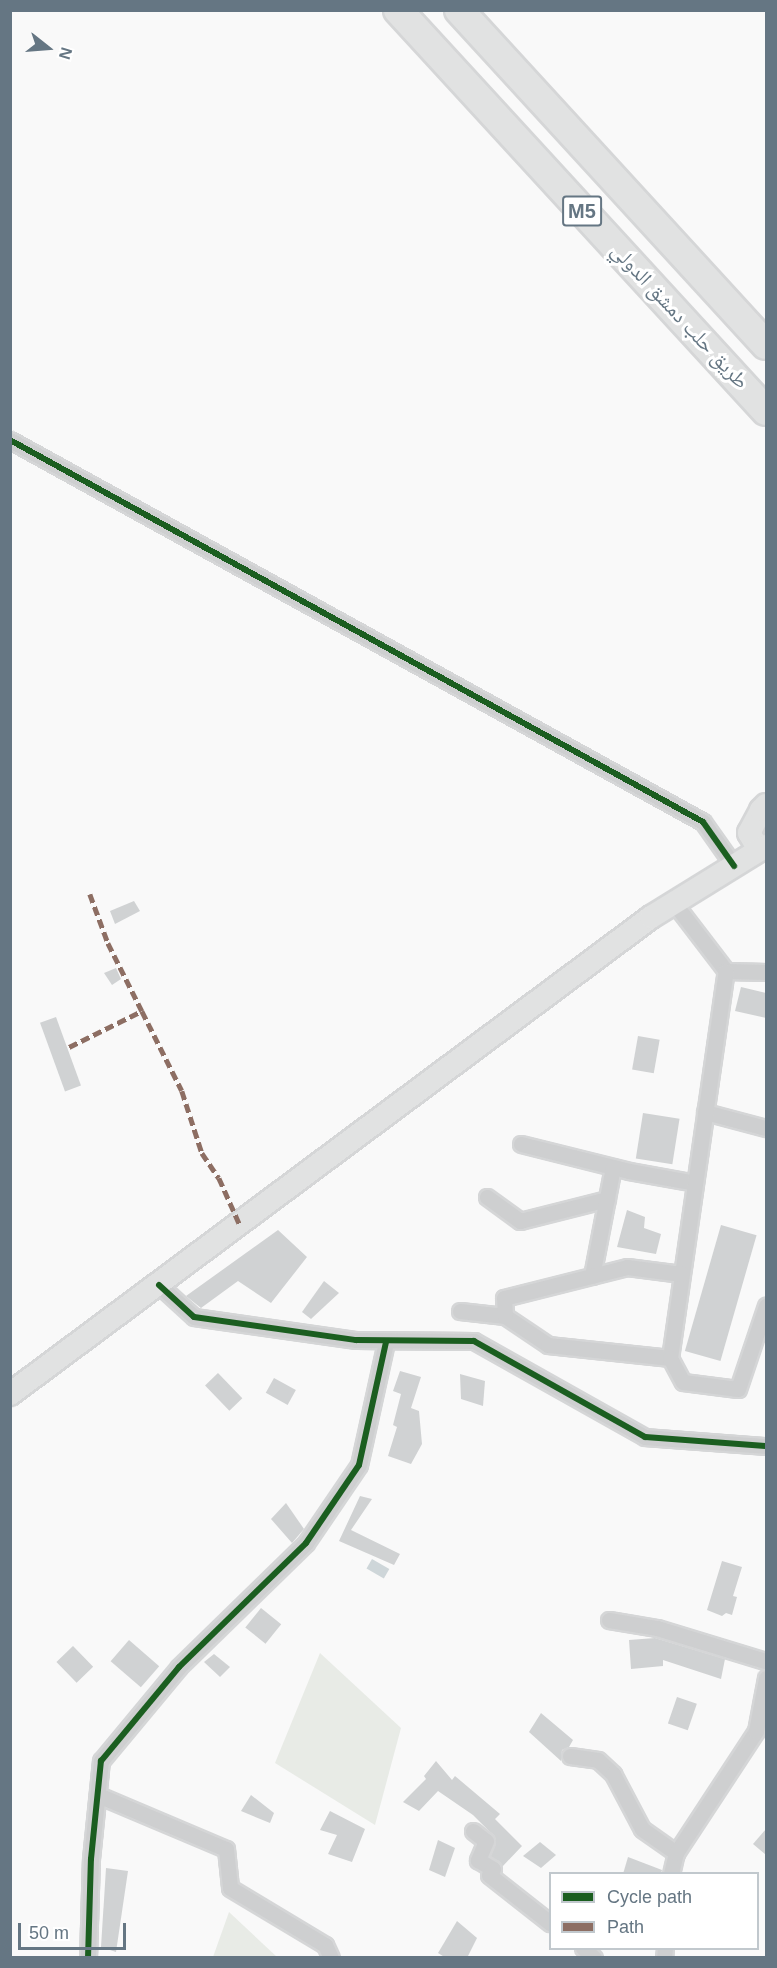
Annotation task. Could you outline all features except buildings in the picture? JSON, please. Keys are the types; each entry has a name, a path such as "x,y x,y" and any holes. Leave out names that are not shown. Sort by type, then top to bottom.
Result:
{"highway":[{"name":"طريق حلب دمشق الدولي","path":"398,10 766,411"},
{"name":"طريق حلب دمشق الدولي","path":"459,10 766,345"}],"main road":[{"path":"10,1394 642,924 764,848 749,833 766,805"}],"street":[{"path":"10,440 703,822 734,866"},
{"path":"674,903 726,971 670,1358 683,1382 738,1389 766,1306"},
{"path":"726,971 766,972"},
{"path":"705,1112 766,1128"},
{"path":"521,1144 613,1167 695,1183"},
{"path":"592,1276 613,1167"},
{"path":"487,1197 520,1221 607,1199"},
{"path":"505,1316 504,1298 627,1267 682,1274"},
{"path":"159,1285 194,1317 386,1342 474,1341 645,1437 766,1446"},
{"path":"460,1311 505,1316 548,1345 670,1358"},
{"path":"88,1958 91,1859 101,1761 179,1667 306,1543 359,1465 386,1342"},
{"path":"609,1620 657,1629 766,1661"},
{"path":"671,1872 676,1853 756,1731 766,1678"},
{"path":"570,1756 597,1760 613,1774 642,1829 676,1853"},
{"path":"98,1795 226,1849 230,1888 325,1945 331,1958"},
{"path":"473,1831 486,1841 478,1860 493,1869 489,1875 549,1922"}],"shaded area":[{"path":"372,1559 389,1569 384,1579 366,1569"},
{"path":"320,1653 401,1728 375,1825 275,1763"},
{"path":"229,1912 277,1957 213,1957"}],"marked path":[{"path":"90,894 108,943 142,1011"},
{"path":"69,1047 142,1011 182,1091 202,1153 219,1178 240,1225"}],"cycle path":[{"path":"10,440 703,822 734,866"},
{"path":"159,1285 194,1317 356,1340 474,1341 645,1437 766,1446"},
{"path":"88,1958 91,1859 101,1761 179,1667 306,1543 359,1465 386,1342"}]}
